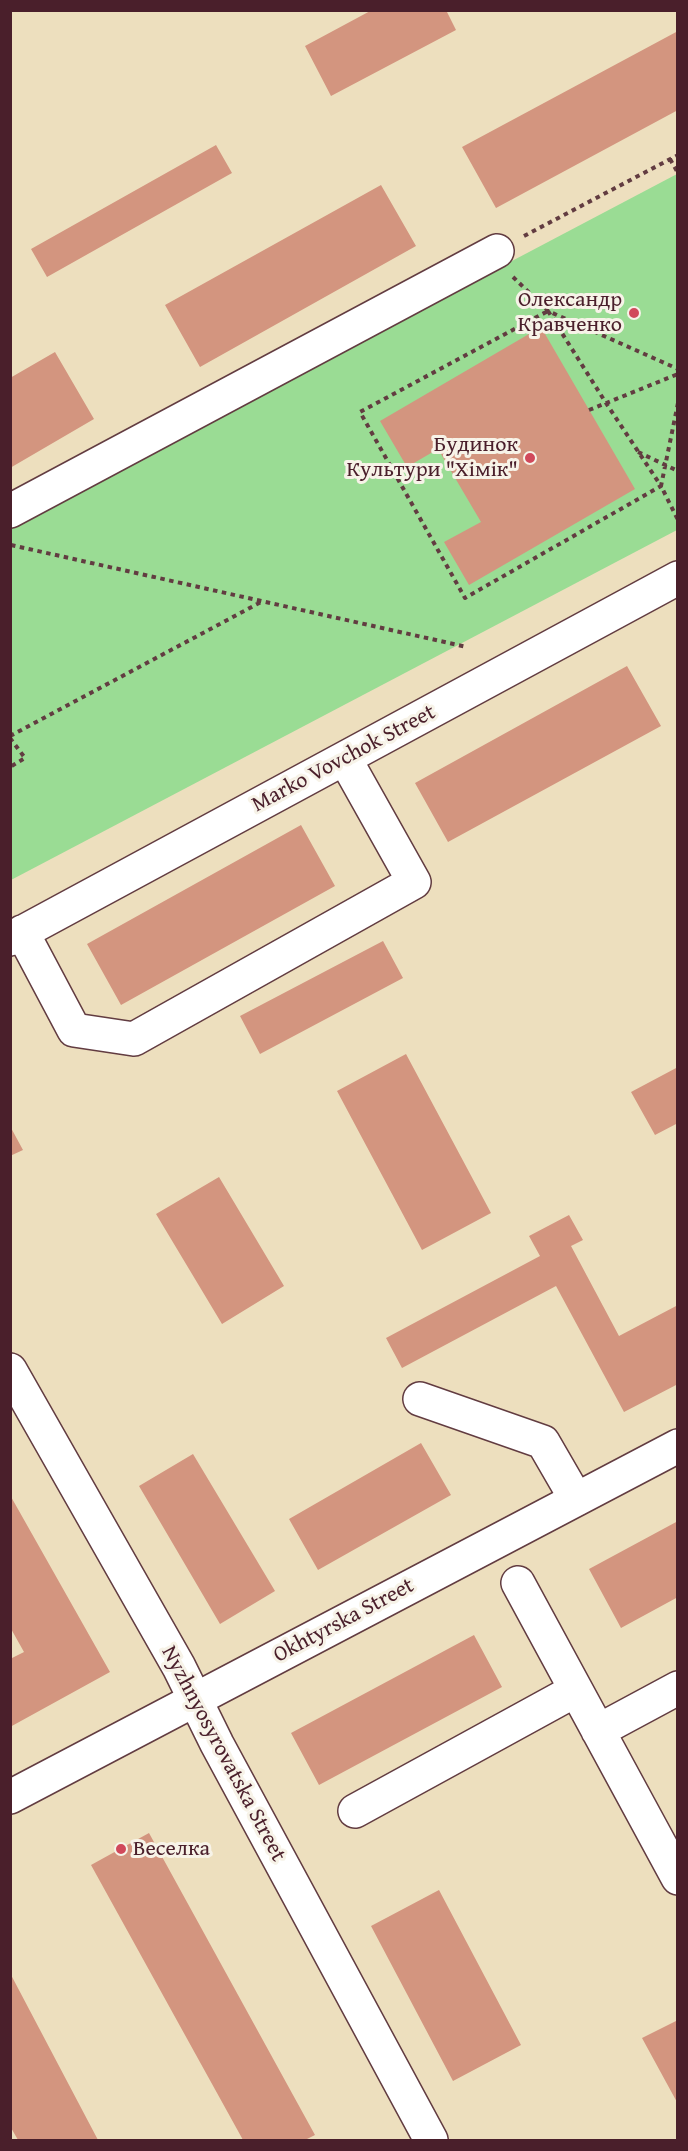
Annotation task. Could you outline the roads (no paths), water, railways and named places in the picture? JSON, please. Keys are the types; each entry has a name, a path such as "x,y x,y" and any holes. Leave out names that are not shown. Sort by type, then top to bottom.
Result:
{"street":[{"path":"10,511 504,263"},
{"name":"Marko Vovchok Street","path":"16,935 678,578"},
{"path":"16,935 74,1030 134,1039 414,882 345,759"},
{"name":"Nyzhnyosyrovatska Street","path":"10,1370 196,1699 216,1744 431,2140"},
{"path":"420,1399 543,1442 576,1499"},
{"name":"Okhtyrska Street","path":"10,1797 678,1446"},
{"path":"518,1583 678,1878"},
{"path":"598,1731 678,1688"},
{"path":"355,1811 576,1690"}],"place":[{"name":"Олександр Кравченко","path":"634,313"},
{"name":"Будинок Культури \"Хімік\"","path":"530,458"},
{"name":"Веселка","path":"121,1849"}]}
